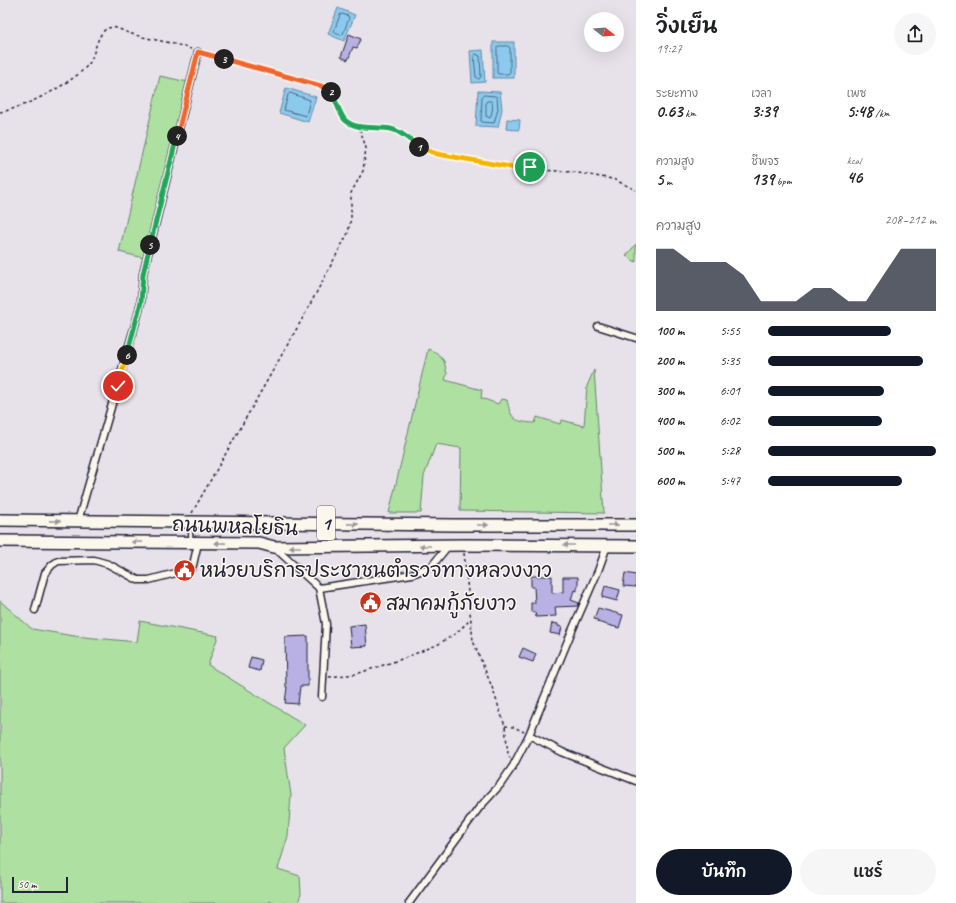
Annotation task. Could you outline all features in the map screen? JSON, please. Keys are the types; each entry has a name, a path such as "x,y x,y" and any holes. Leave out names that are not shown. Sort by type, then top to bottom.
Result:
{"highway":[{"name":"ถนนพหลโยธิน","path":"0,520 446,525 636,525"},
{"name":"ถนนพหลโยธิน","path":"0,541 260,543 274,547 463,545 636,546"}],"street":[{"path":"78,521 137,318 141,302 143,274 198,52"},
{"path":"598,326 636,338"},
{"path":"35,610 45,573 58,561 94,560 108,564 138,580 149,580 191,569 193,565 195,543"},
{"path":"319,588 412,574 431,567 448,546"},
{"path":"409,903 479,808 500,785 513,766 529,735 598,571 607,546"},
{"path":"274,547 319,588 326,624 322,697"},
{"path":"529,735 562,752 636,781"}],"lane":[{"path":"188,522 195,543"}],"path":[{"path":"0,112 36,100 63,86 89,63 100,38 106,29 113,27 132,34 181,45 198,52 321,86 329,90 336,99 342,115 346,120 359,126 392,129 403,134 420,148 437,154 516,168 530,167 542,170 572,172 613,179 636,190"},
{"path":"188,522 305,314 348,233 351,218 351,193 363,171 366,148 359,126"},
{"path":"463,545 472,641 492,687 505,726 508,754 513,766"},
{"path":"323,678 356,674 438,645 455,634 470,620"},
{"path":"505,726 514,727 529,735"}],"green space":[{"path":"160,76 188,82 144,258 119,252"},
{"path":"636,244 636,262 626,256"},
{"path":"428,349 437,353 444,361 447,374 445,380 482,390 481,398 498,404 501,399 507,400 512,416 518,421 528,423 535,423 537,417 560,424 562,420 584,426 587,386 594,370 604,513 460,511 461,448 436,444 424,476 421,513 389,513"},
{"path":"0,601 32,629 74,636 137,642 140,621 218,636 208,665 305,725 284,748 291,795 288,836 278,869 300,876 301,894 298,903 273,903 270,901 269,903 0,903"}],"water":[{"path":"338,8 355,15 344,41 328,34"},
{"path":"493,42 514,42 514,78 493,78"},
{"path":"483,50 485,82 472,83 470,51"},
{"path":"286,88 316,97 308,122 279,113"},
{"path":"478,91 500,92 502,109 498,127 476,126"},
{"path":"507,119 520,120 519,130 506,129"}],"building":[{"path":"349,34 361,39 357,48 353,47 348,60 341,57"},
{"path":"625,573 636,575 636,587 623,586"},
{"path":"531,576 552,576 552,593 563,592 563,577 578,577 577,591 574,590 571,600 579,603 578,606 555,607 556,616 536,617 535,612 531,612 531,603 535,603 534,587 531,587"},
{"path":"605,586 620,590 617,601 602,597"},
{"path":"598,608 623,615 619,628 597,622 598,620 594,619"},
{"path":"552,623 558,624 558,626 562,627 560,635 550,633"},
{"path":"365,624 367,646 351,647 349,626"},
{"path":"308,636 308,686 300,686 298,704 285,703 287,687 285,637"},
{"path":"523,648 536,654 533,662 519,657"},
{"path":"251,657 262,660 260,671 248,668"}],"place":[{"name":"หน่วยบริการประชาชนตำรวจทางหลวงงาว","path":"184,570"},
{"name":"สมาคมกู้ภัยงาว","path":"371,603"}],"route":[{"path":"118,386 141,302 143,274 152,234 198,52 321,86 329,90 336,99 342,115 346,120 359,126 392,129 403,134 420,148 437,154 516,168 523,166 530,167"}]}
